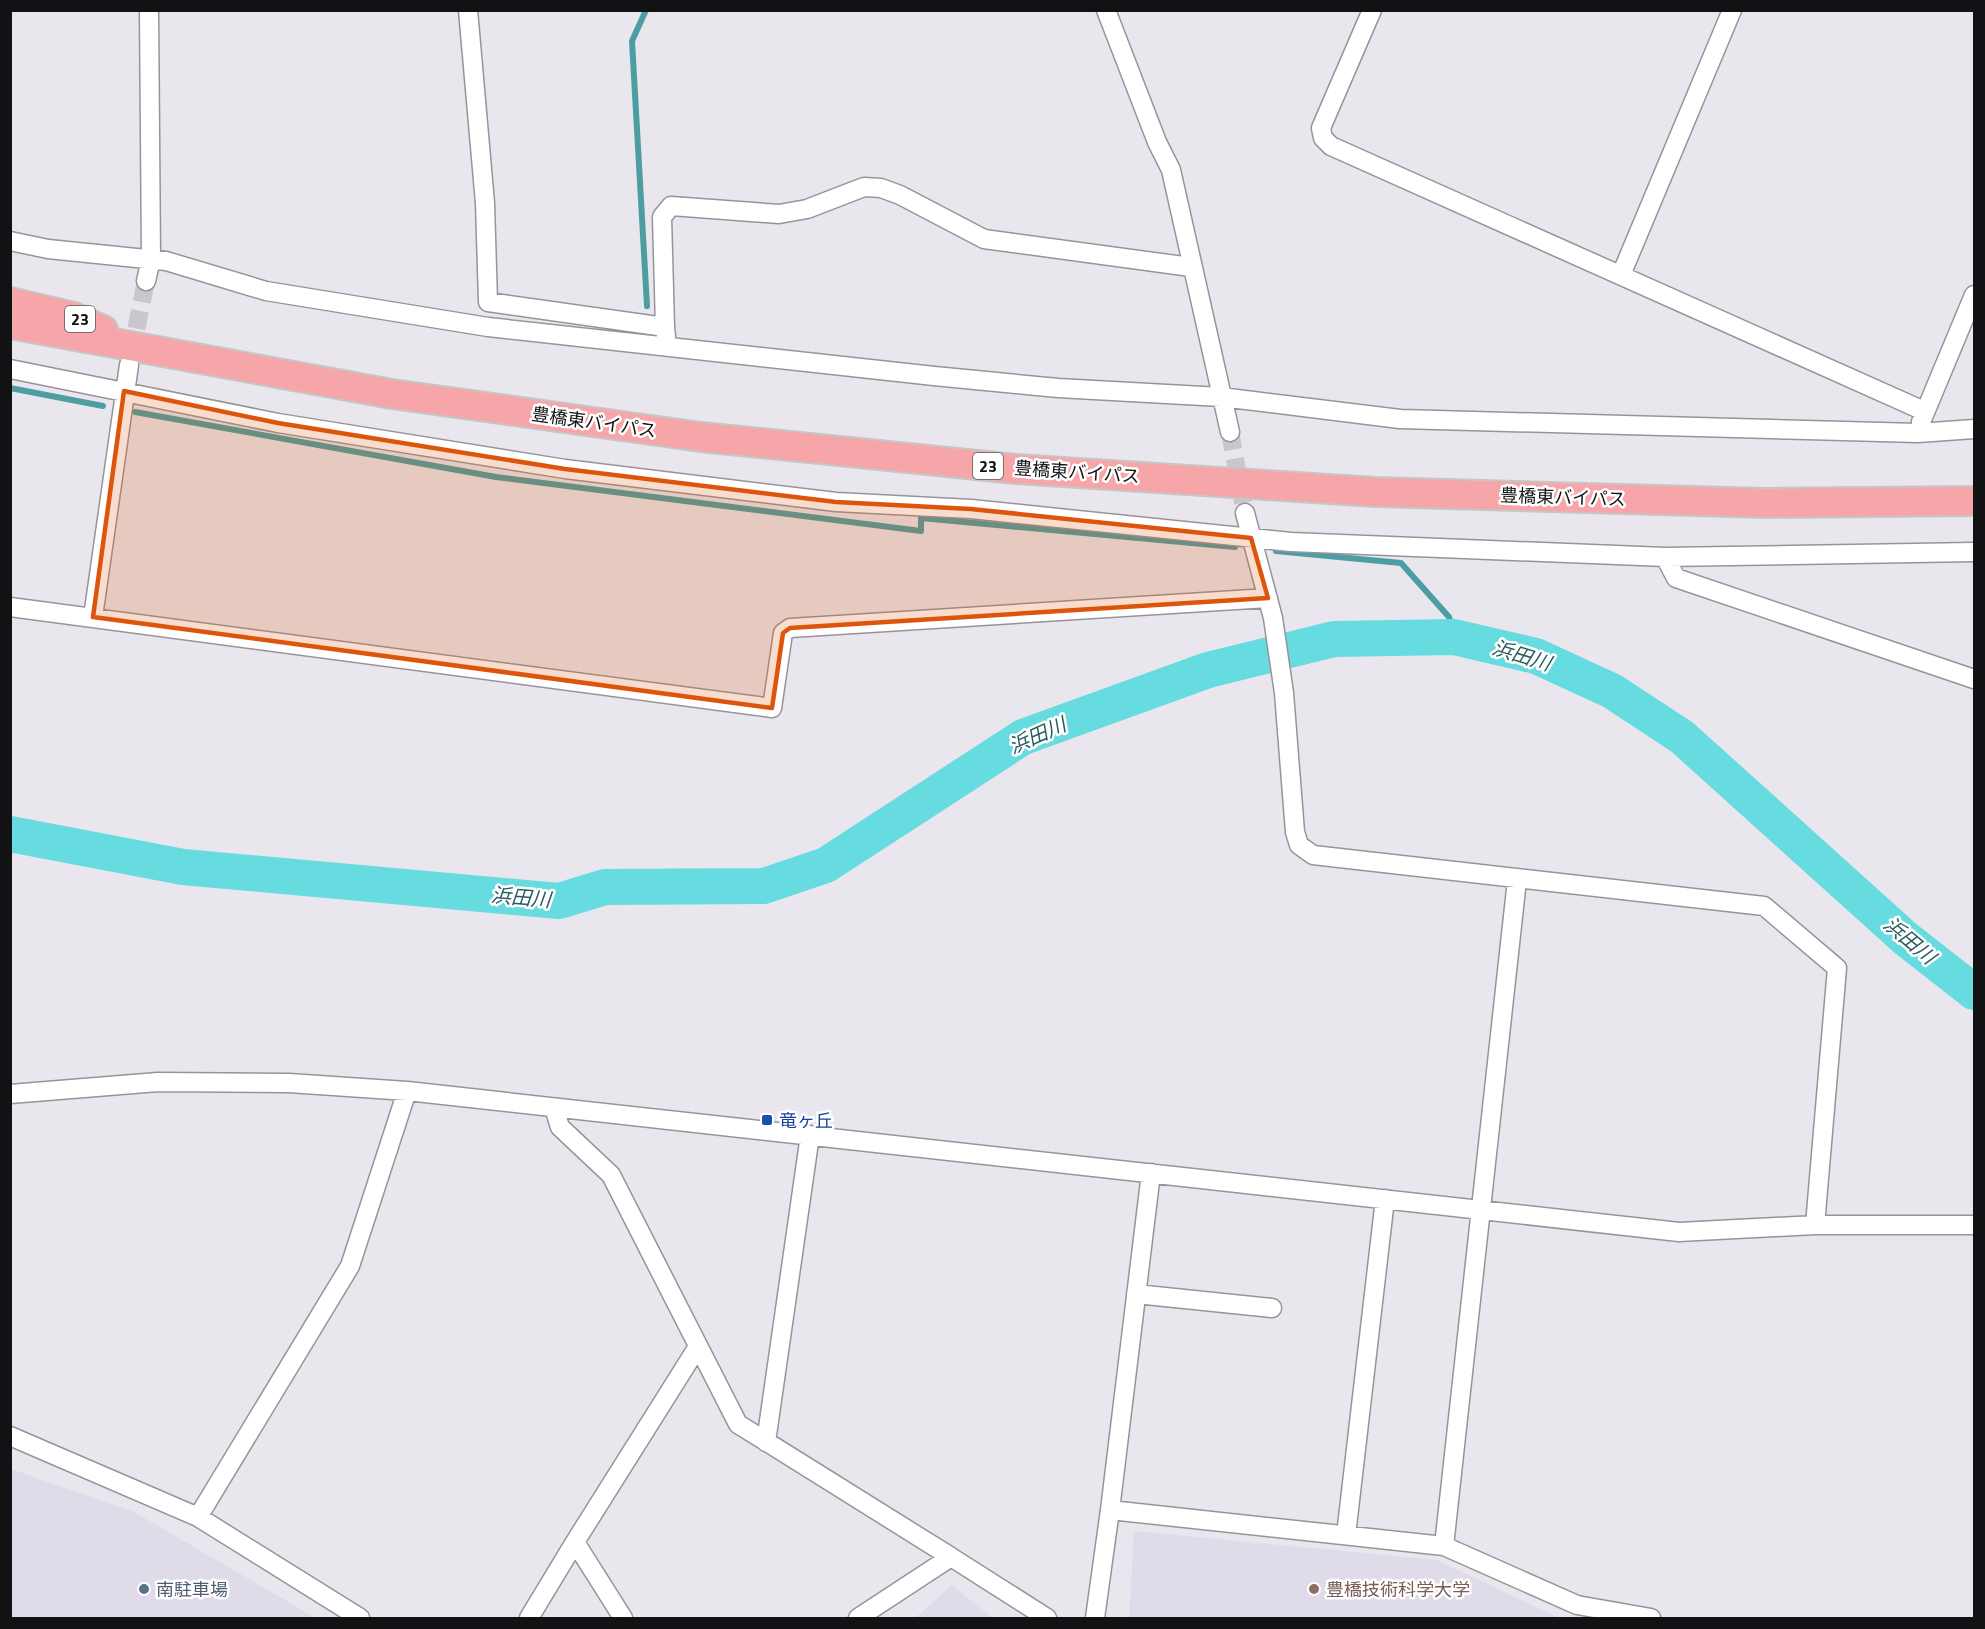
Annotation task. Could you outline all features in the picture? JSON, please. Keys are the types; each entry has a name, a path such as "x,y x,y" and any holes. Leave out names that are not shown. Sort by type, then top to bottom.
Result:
{"highway":[{"name":"23","path":"10,302 74,317 136,357"},
{"name":"豊橋東バイパス","path":"10,324 100,342 136,357 392,394 701,437 1016,469 1376,492 1765,503 1974,501"},
{"name":"23","path":"10,329 100,342"}],"street":[{"path":"146,281 151,259 149,10"},
{"path":"468,10 485,203 488,302 664,327"},
{"path":"1106,10 1157,142 1171,170 1230,432"},
{"path":"1372,10 1321,128 1323,138 1331,146 1924,411"},
{"path":"1621,275 1732,10"},
{"path":"667,347 664,327 662,217 671,206 778,214 807,209 864,187 881,188 900,195 984,239 1016,246 1191,267"},
{"path":"10,241 48,249 151,259 266,291 488,327 1058,388 1221,397 1400,419 1918,433 1974,429"},
{"path":"1918,433 1924,411 1974,295"},
{"path":"93,617 124,392 136,357"},
{"path":"10,369 278,423 565,469 836,502 971,509 1291,542 1665,557 1974,552"},
{"path":"1245,513 1273,618 1284,693 1295,831 1299,845 1313,855 1516,880 1549,880 1764,906 1837,968 1815,1225"},
{"path":"1665,557 1676,578 1974,679"},
{"path":"10,607 772,708 783,633 790,628 1268,598"},
{"path":"1444,1546 1516,880"},
{"path":"10,1094 158,1082 289,1083 407,1090 1679,1232 1815,1225 1974,1225"},
{"path":"198,1517 350,1266 407,1090"},
{"path":"554,1108 560,1127 611,1175 697,1348 738,1424 1047,1618"},
{"path":"766,1442 810,1135"},
{"path":"1095,1618 1151,1173"},
{"path":"1346,1535 1385,1199"},
{"path":"1136,1294 1272,1308"},
{"path":"529,1618 697,1348"},
{"path":"10,1436 198,1517 360,1618"},
{"path":"1110,1510 1444,1546 1577,1605 1650,1618"},
{"path":"575,1542 623,1618"},
{"path":"858,1618 951,1557"}],"highlighted area":[{"path":"124,391 278,423 565,469 836,502 971,509 1251,538 1268,598 790,628 783,633 772,708 93,617"}],"shaded area":[{"path":"11,1469 134,1512 316,1618 11,1618"},
{"name":"豊橋技術科学大学","path":"1134,1531 1437,1560 1559,1618 1129,1618"},
{"path":"952,1585 993,1618 915,1618"}],"waterway":[{"path":"646,10 632,41 647,306"},
{"path":"10,388 103,406"},
{"path":"135,412 496,477 921,531 921,518 1235,547"},
{"path":"1276,551 1401,563 1449,617 1454,637"},
{"name":"浜田川","path":"10,834 183,867 559,901 605,887 764,886 826,865 1023,737 1208,670 1334,639 1454,637 1536,656 1612,691 1682,737 1905,938 1974,992"}],"tunnel":[{"path":"131,355 146,281"},
{"path":"1230,432 1245,513"}],"place":[{"name":"竜ヶ丘","path":"767,1120"},
{"name":"南駐車場","path":"144,1589"},
{"name":"豊橋技術科学大学","path":"1314,1589"}]}
